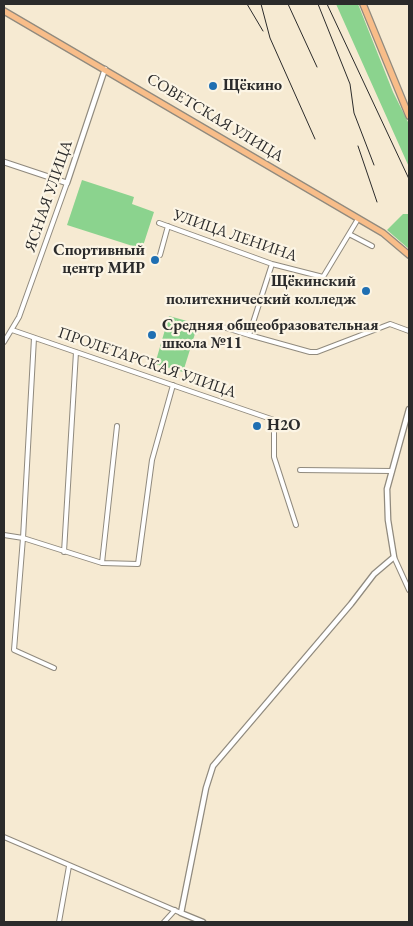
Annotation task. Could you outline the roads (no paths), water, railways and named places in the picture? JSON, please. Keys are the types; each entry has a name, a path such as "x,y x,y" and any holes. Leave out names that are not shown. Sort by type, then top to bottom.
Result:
{"main road":[{"path":"363,4 409,116"},
{"name":"СОВЕТСКАЯ УЛИЦА","path":"4,11 387,236 409,255"}],"street":[{"name":"ЯСНАЯ УЛИЦА","path":"4,342 19,317 105,70"},
{"path":"4,162 67,183"},
{"name":"УЛИЦА ЛЕНИНА","path":"159,223 272,264 323,277 358,219"},
{"path":"160,255 168,226"},
{"path":"349,234 372,246"},
{"path":"249,335 272,264"},
{"path":"213,324 317,352 390,324 409,332"},
{"name":"ПРОЛЕТАРСКАЯ УЛИЦА","path":"12,330 274,420 274,457 296,525"},
{"path":"34,338 23,538 14,650 54,668"},
{"path":"64,552 76,352"},
{"path":"4,535 23,538 102,563 138,564 152,460 173,385"},
{"path":"409,410 387,489 388,520 394,557 409,590"},
{"path":"102,563 117,426"},
{"path":"300,470 392,471"},
{"path":"181,913 206,788 213,766 351,604 374,574 394,557"},
{"path":"4,837 203,922"},
{"path":"59,922 69,866"},
{"path":"164,922 175,910"}],"railway":[{"path":"247,4 263,31"},
{"path":"261,4 270,38 315,139"},
{"path":"288,4 317,67"},
{"path":"318,4 350,84 354,113 374,165"},
{"path":"327,4 409,179"},
{"path":"358,146 377,202"}],"place":[{"name":"Щёкино","path":"213,86"},
{"name":"Спортивный центр МИР","path":"155,260"},
{"name":"Щёкинский политехнический колледж","path":"366,291"},
{"name":"Средняя общеобразовательная школа №11","path":"152,335"},
{"name":"Н2О","path":"257,426"}]}
